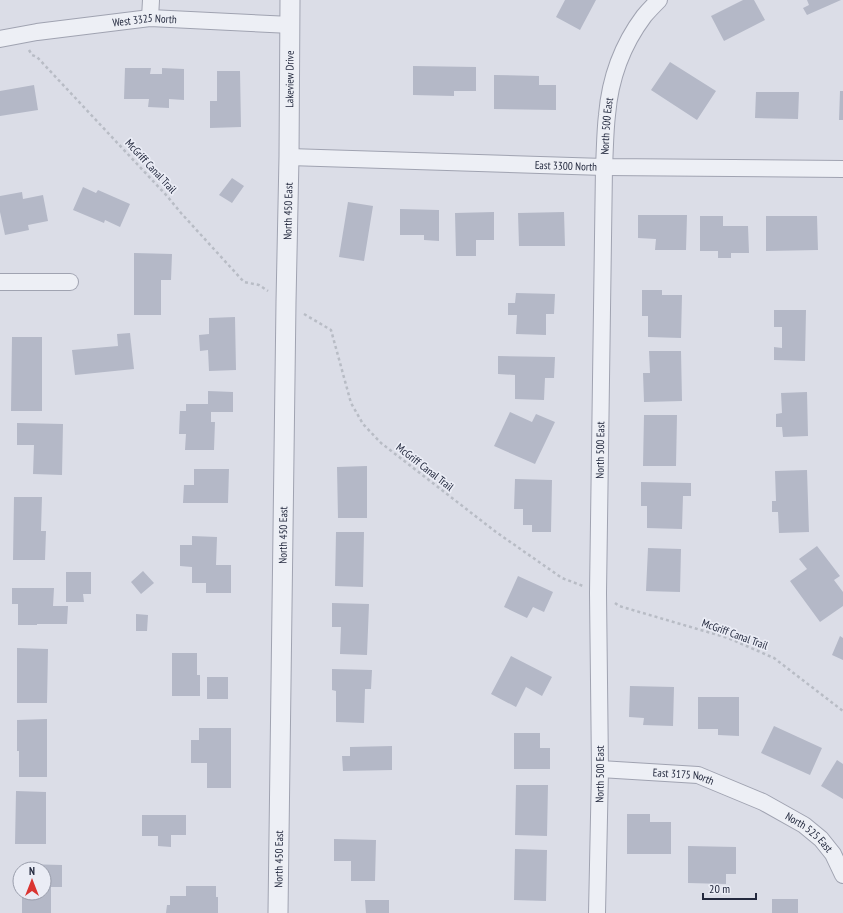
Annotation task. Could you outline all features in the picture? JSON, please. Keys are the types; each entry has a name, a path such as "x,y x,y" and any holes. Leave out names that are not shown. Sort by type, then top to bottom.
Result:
{"street":[{"path":"150,18 151,0"},
{"name":"Lakeview Drive","path":"289,157 290,0"},
{"name":"North 500 East","path":"597,913 600,769 598,593 604,167 607,114 612,82 620,58 631,37 645,16 659,0"},
{"name":"West 3325 North","path":"0,39 37,32 150,18 291,25"},
{"name":"East 3300 North","path":"289,157 604,167 843,169"},
{"name":"North 450 East","path":"278,913 289,157"},
{"path":"0,282 70,282"},
{"name":"East 3175 North","path":"600,769 698,775 763,802"},
{"name":"North 525 East","path":"763,802 804,825 821,839 833,854 843,875"}],"path":[{"name":"McGriff Canal Trail","path":"28,49 32,55 37,57 167,196 244,282 259,285 264,288"},
{"name":"McGriff Canal Trail","path":"308,317 331,330 351,403 363,424 381,443 496,532 562,578 586,588"},
{"name":"McGriff Canal Trail","path":"609,599 619,606 728,638 774,658 843,711"}],"building":[{"path":"565,0 596,0 580,30 556,17"},
{"path":"743,0 754,0 765,20 724,41 711,16"},
{"path":"807,0 841,0 807,15 803,8 809,5"},
{"path":"670,62 716,91 697,120 651,90"},
{"path":"413,66 476,67 476,91 454,91 454,96 413,95"},
{"path":"125,68 151,68 150,74 162,74 162,68 184,69 184,100 169,99 169,108 148,107 149,99 124,99"},
{"path":"217,71 240,71 241,127 210,128 210,101 217,101"},
{"path":"494,75 539,76 539,85 556,85 556,110 494,109"},
{"path":"34,85 38,110 0,116 0,91"},
{"path":"840,91 843,91 843,120 839,120"},
{"path":"756,92 799,92 798,119 755,118"},
{"path":"232,178 244,186 232,203 219,195"},
{"path":"83,187 96,193 98,190 130,204 120,227 105,220 104,223 73,210"},
{"path":"22,192 23,199 43,195 48,221 28,225 29,230 5,235 0,212 0,196"},
{"path":"348,202 373,206 364,261 339,257"},
{"path":"400,209 439,210 439,241 424,240 424,235 400,235"},
{"path":"494,212 494,240 476,240 476,256 456,256 455,213"},
{"path":"564,212 565,246 519,246 518,213"},
{"path":"638,215 687,215 686,250 655,250 656,239 638,238"},
{"path":"700,216 723,216 723,226 748,226 749,253 731,253 731,258 718,258 718,251 700,251"},
{"path":"766,216 817,216 818,250 766,251"},
{"path":"134,253 172,254 171,280 161,280 161,315 134,315"},
{"path":"642,290 662,290 662,295 682,295 681,338 648,337 648,316 642,316"},
{"path":"516,293 555,294 554,314 546,314 546,335 516,334 517,315 508,315 508,303 515,303"},
{"path":"774,310 806,310 805,361 774,360 774,347 782,348 782,327 774,327"},
{"path":"235,317 236,370 209,371 208,350 200,351 199,335 209,334 209,318"},
{"path":"130,333 134,369 75,375 72,350 118,346 117,334"},
{"path":"12,337 42,337 42,411 11,411"},
{"path":"649,351 681,351 682,401 644,402 643,373 650,373"},
{"path":"498,356 555,357 554,378 545,378 544,400 515,399 515,375 498,374"},
{"path":"208,391 233,392 233,412 211,412 211,422 215,422 214,450 185,450 186,434 179,434 180,411 186,411 186,404 208,404"},
{"path":"807,392 808,436 783,437 782,427 776,427 776,414 782,413 781,393"},
{"path":"510,412 532,422 536,414 555,422 535,464 494,446"},
{"path":"644,415 677,415 676,466 643,466"},
{"path":"17,423 63,424 62,475 33,474 34,445 17,445"},
{"path":"367,466 367,518 338,518 337,467"},
{"path":"194,469 229,469 228,503 183,503 184,485 194,485"},
{"path":"807,470 809,532 779,533 778,512 772,512 772,501 776,501 775,471"},
{"path":"515,479 552,480 551,532 532,532 532,525 523,525 523,509 514,509"},
{"path":"641,482 691,483 691,496 683,496 682,529 647,528 647,506 641,506"},
{"path":"14,497 42,497 41,531 46,531 45,560 13,560"},
{"path":"336,532 364,532 363,587 335,586"},
{"path":"192,536 217,537 216,565 231,565 231,593 206,593 206,583 192,583 192,567 180,566 180,545 192,545"},
{"path":"817,546 840,576 834,580 843,592 843,606 820,622 790,581 807,569 799,559"},
{"path":"648,548 681,549 680,592 646,591"},
{"path":"143,571 154,583 141,594 131,582"},
{"path":"66,572 91,572 91,594 83,594 84,602 66,602"},
{"path":"518,576 553,592 544,612 533,607 527,618 504,607"},
{"path":"12,588 54,588 53,606 68,606 67,624 18,625 18,604 12,604"},
{"path":"332,603 369,604 367,655 340,654 341,627 332,627"},
{"path":"136,614 148,615 147,631 136,631"},
{"path":"840,636 843,638 843,660 832,655"},
{"path":"17,648 48,649 47,703 17,703"},
{"path":"172,653 197,653 197,675 200,675 200,696 172,696"},
{"path":"511,656 552,677 542,696 526,687 516,707 491,694"},
{"path":"332,669 372,670 371,689 365,689 364,723 336,722 336,691 332,690"},
{"path":"207,677 228,677 228,699 207,699"},
{"path":"630,686 674,687 673,726 643,725 644,718 629,717"},
{"path":"698,697 739,697 739,736 718,735 718,729 698,729"},
{"path":"47,719 47,777 19,777 17,720"},
{"path":"774,726 822,748 810,775 761,753"},
{"path":"199,728 231,728 231,788 207,788 207,763 191,763 191,740 199,740"},
{"path":"514,733 540,733 540,748 550,748 550,769 514,769"},
{"path":"392,746 392,770 343,771 342,756 350,756 350,747"},
{"path":"837,760 843,764 843,799 821,786"},
{"path":"516,785 548,785 547,836 515,835"},
{"path":"16,791 46,792 46,844 15,844"},
{"path":"627,814 650,814 650,822 671,822 671,854 627,854"},
{"path":"142,815 186,815 186,835 171,835 171,847 158,846 158,836 142,836"},
{"path":"334,839 376,840 375,881 351,881 351,861 334,861"},
{"path":"688,846 736,847 736,874 726,874 726,884 688,883"},
{"path":"515,849 547,850 546,901 514,900"},
{"path":"52,865 62,865 62,887 52,887"},
{"path":"186,886 216,886 218,913 166,913 167,905 170,905 170,896 186,896"},
{"path":"772,899 798,899 798,913 772,913"},
{"path":"365,900 389,900 389,913 366,913"},
{"path":"22,901 51,901 51,913 22,913"}]}
